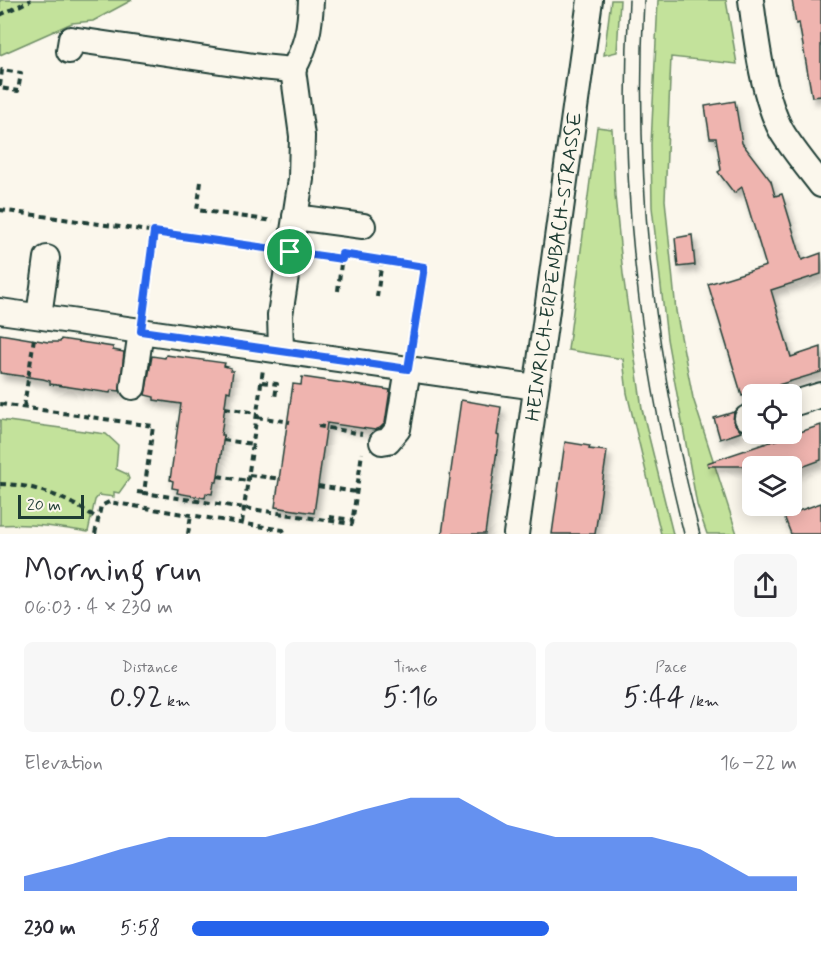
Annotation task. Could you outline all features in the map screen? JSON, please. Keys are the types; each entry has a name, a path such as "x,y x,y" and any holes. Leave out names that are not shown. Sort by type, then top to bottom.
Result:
{"street":[{"path":"273,349 301,179 302,136 293,70 309,33 311,0"},
{"name":"HEINRICH-ERPENBACH-STRASSE","path":"516,534 590,0"},
{"path":"751,0 755,34 769,99 776,119 782,132 821,185"},
{"path":"69,51 71,39 293,70"},
{"path":"295,221 363,226"},
{"path":"38,316 47,258"},
{"path":"0,310 536,387"},
{"path":"133,387 141,331"},
{"path":"369,445 388,441 398,429 408,369"},
{"path":"802,401 821,395"}],"path":[{"path":"0,15 31,0"},
{"path":"2,70 21,73 18,91 0,87 2,70"},
{"path":"201,182 197,210 295,221"},
{"path":"0,210 342,259"},
{"path":"141,331 154,232"},
{"path":"338,291 342,254 424,267 408,369"},
{"path":"377,297 382,260"},
{"path":"24,407 38,316"},
{"path":"242,523 262,381 273,349"},
{"path":"262,381 277,384 275,398"},
{"path":"0,404 153,426 144,493"},
{"path":"225,408 290,422"},
{"path":"137,492 352,524 356,492 369,445 362,433 318,426"},
{"path":"223,440 253,444"},
{"path":"249,475 281,479"},
{"path":"218,476 248,481"},
{"path":"1,483 55,495 81,507 98,519"},
{"path":"318,486 356,492"},
{"path":"95,534 100,506 109,502 284,530 285,534"},
{"path":"188,534 191,515"},
{"path":"329,517 353,520"}],"green space":[{"path":"0,0 132,0 93,21 72,23 0,55"},
{"path":"611,0 620,0 617,52 604,55"},
{"path":"658,0 726,0 737,64 671,57 665,200 676,311 693,398 737,534 707,534 697,505 667,339 652,207 651,145"},
{"path":"597,127 612,129 615,196 623,274 642,409 673,534 661,534 627,393 623,359 568,350"},
{"path":"0,420 106,434 118,445 116,469 127,474 129,479 119,493 114,492 114,497 99,495 95,500 88,532 44,526 0,525"}],"building":[{"path":"792,0 821,0 821,96 812,97 799,23 796,24"},
{"path":"735,101 742,143 771,181 775,196 782,194 802,260 821,253 821,274 771,290 791,357 821,347 821,372 782,384 742,384 742,396 708,284 766,266 742,187 734,193 718,172 721,170 716,138 710,138 705,106"},
{"path":"692,235 695,265 678,267 675,238"},
{"path":"0,334 48,342 60,342 61,339 113,347 113,350 124,352 120,391 111,390 110,393 50,384 50,381 43,379 0,373"},
{"path":"166,355 225,363 224,366 233,371 230,392 227,391 221,435 224,435 217,482 214,482 212,494 206,493 205,498 177,493 178,489 172,488 173,481 170,480 181,404 154,400 154,397 145,395 152,356 165,358"},
{"path":"302,377 390,390 385,423 380,428 375,430 327,423 314,513 275,507 293,384 301,385"},
{"path":"461,400 501,407 485,534 442,534"},
{"path":"734,412 733,421 741,432 720,439 714,418"},
{"path":"821,425 821,460 802,467 802,456 742,456 742,466 708,466 707,463 764,444 802,444 802,431"},
{"path":"565,442 590,446 589,449 607,451 595,534 552,534"},
{"path":"821,503 821,534 791,534 784,516 802,516 802,510"}],"tram line":[{"path":"629,0 626,68 627,136 636,269 655,402 684,534"},
{"path":"644,0 642,135 651,269 670,402 700,534"}],"route":[{"path":"154,232 290,252 342,259 342,254 424,267 408,369 141,331 154,232"}]}
